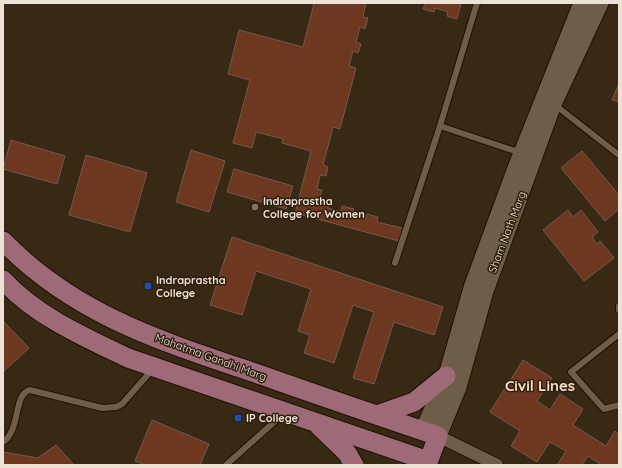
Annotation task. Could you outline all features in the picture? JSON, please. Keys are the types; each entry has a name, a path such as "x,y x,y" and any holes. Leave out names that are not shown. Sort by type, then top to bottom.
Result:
{"main road":[{"name":"Sham Nath Marg","path":"419,462 431,434 458,387 485,291 528,156 582,3"},
{"name":"Sham Nath Marg","path":"431,434 446,376 472,288 528,156 600,3"},
{"name":"Mahatma Gandhi Marg","path":"3,241 20,258 64,293 114,320 172,345 431,434"},
{"path":"3,280 39,311 82,336 128,358 284,412 419,462"},
{"path":"377,415 414,402 446,376"},
{"path":"317,424 347,453 354,465"}],"street":[{"path":"431,434 497,465"}],"lane":[{"path":"395,263 440,126 477,3"},
{"path":"553,104 619,154"},
{"path":"440,126 528,156"},
{"path":"619,334 571,372 604,409 619,405"},
{"path":"3,442 10,436 21,397 26,391 30,390 102,408 116,407 122,404 154,368"},
{"path":"226,465 284,412"}],"building":[{"path":"314,3 366,3 363,17 368,18 365,29 360,27 356,42 361,44 358,53 353,51 349,66 356,68 340,129 333,127 323,165 328,167 326,176 320,175 317,189 322,190 319,200 329,202 328,208 341,212 342,206 354,209 352,215 366,219 367,214 378,217 377,222 402,228 399,241 295,213 311,151 282,143 283,139 256,132 252,148 233,143 250,80 228,74 239,30 303,47"},
{"path":"421,3 461,3 457,19 447,16 448,12 435,8 434,12 423,9 425,4"},
{"path":"619,83 619,102 612,100"},
{"path":"11,140 65,156 57,184 3,169"},
{"path":"191,150 225,161 209,212 176,202"},
{"path":"582,151 619,195 619,209 605,221 561,168"},
{"path":"86,155 147,173 130,232 69,215"},
{"path":"234,169 293,186 286,209 227,192"},
{"path":"568,210 573,217 581,210 598,232 592,237 597,244 600,241 614,258 584,281 543,230"},
{"path":"232,237 443,307 434,335 394,322 374,384 353,378 374,312 353,305 334,363 304,353 310,335 298,331 311,289 256,271 242,315 210,305"},
{"path":"3,321 29,348 3,372"},
{"path":"523,360 552,378 537,401 550,410 560,394 583,409 573,425 606,446 615,431 619,434 619,465 602,465 588,456 582,465 557,465 566,451 550,442 537,462 511,446 520,431 490,412"},
{"path":"152,420 209,444 200,465 146,465 135,461"},
{"path":"56,445 74,465 3,465 3,452 38,458"}],"place":[{"name":"Indraprastha College for Women","path":"255,207"},
{"name":"Indraprastha College","path":"148,286"},
{"name":"IP College","path":"238,418"}],"district":[{"name":"Civil Lines","path":"540,386"}]}
